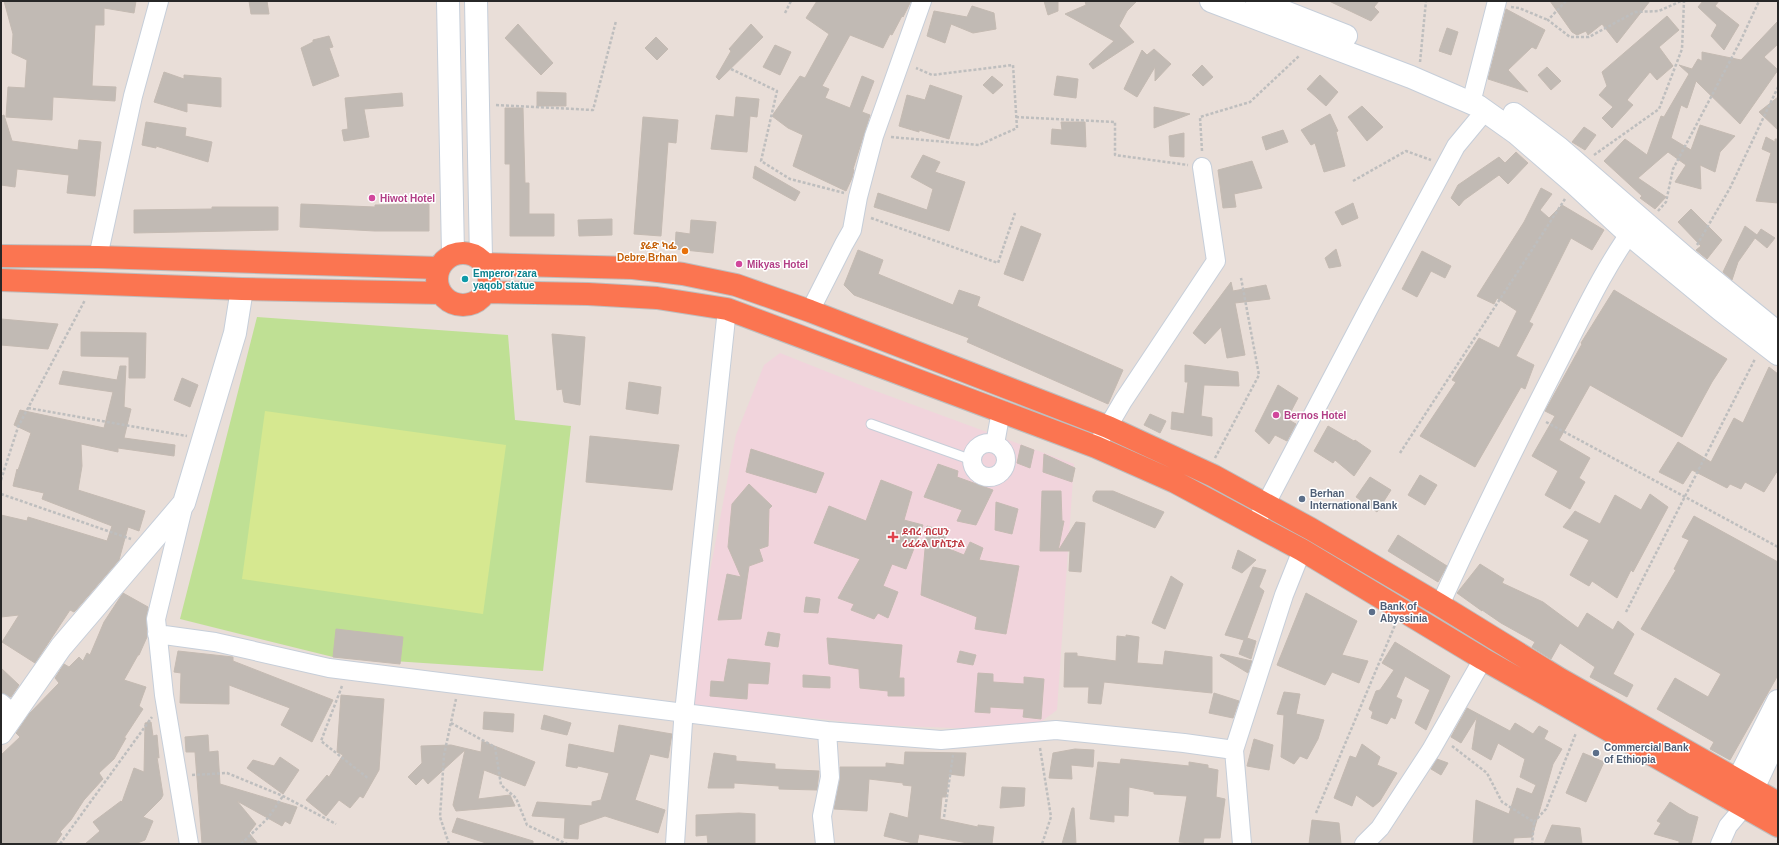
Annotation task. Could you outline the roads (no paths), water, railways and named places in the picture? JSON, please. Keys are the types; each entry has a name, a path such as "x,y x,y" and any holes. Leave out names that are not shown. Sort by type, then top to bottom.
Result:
{"highway":[{"path":"1,256 446,261 468,253 483,262 633,268 683,274 736,285 810,311 1056,405 1108,427 1207,473 1266,505 1440,605 1560,679 1741,794 1778,826"},
{"path":"446,261 437,281 440,293 446,299 463,305 480,299 486,292 489,278 483,262"},
{"path":"1,280 440,293"},
{"path":"486,292 588,294 657,298 727,309 1096,448 1174,482 1302,550 1483,659 1583,716 1741,794 1778,803"}],"street":[{"path":"98,257 133,96 159,1"},
{"path":"446,261 448,1"},
{"path":"476,1 483,262"},
{"path":"810,311 852,230 856,205 874,136 922,1"},
{"path":"1211,1 1477,101"},
{"path":"1257,1 1420,65 1477,101 1516,134 1577,175 1638,226 1721,310 1774,335"},
{"path":"1255,525 1456,146 1477,101 1497,3"},
{"path":"1096,448 1147,364 1216,261 1203,170"},
{"path":"1638,226 1688,260 1774,335"},
{"path":"1440,605 1482,512 1599,283 1638,226"},
{"path":"189,844 165,699 156,619 184,503 235,333 242,288"},
{"path":"675,844 684,713 727,309"},
{"path":"995,444 1001,411"},
{"path":"982,444 995,444 1001,447 1005,453 1006,460 1001,473 989,477 982,476 977,472 972,460 973,454 976,448 982,444"},
{"path":"1,733 8,708 184,503"},
{"path":"1242,844 1234,750 1284,595 1302,550"},
{"path":"157,634 216,642 329,668 828,730 941,740 1064,730 1234,750"},
{"path":"1364,844 1380,828 1438,736 1483,659"},
{"path":"1720,844 1778,701"},
{"path":"825,844 822,816 830,777 828,730"},
{"path":"1741,794 1778,735"}],"lane":[{"path":"871,424 972,460"}],"place":[{"name":"Hiwot Hotel","path":"372,198"},
{"name":"ያሬድ ካፌ Debre Brhan","path":"685,251"},
{"name":"Mikyas Hotel","path":"739,264"},
{"name":"Emperor zara yaqob statue","path":"465,279"},
{"name":"Bernos Hotel","path":"1276,415"},
{"name":"Berhan International Bank","path":"1302,499"},
{"name":"ደብረ ብርሀን ሪፈራል ሆስፒታል","path":"893,537"},
{"name":"Bank of Abyssinia","path":"1372,612"},
{"name":"Commercial Bank of Ethiopia","path":"1596,753"}]}
